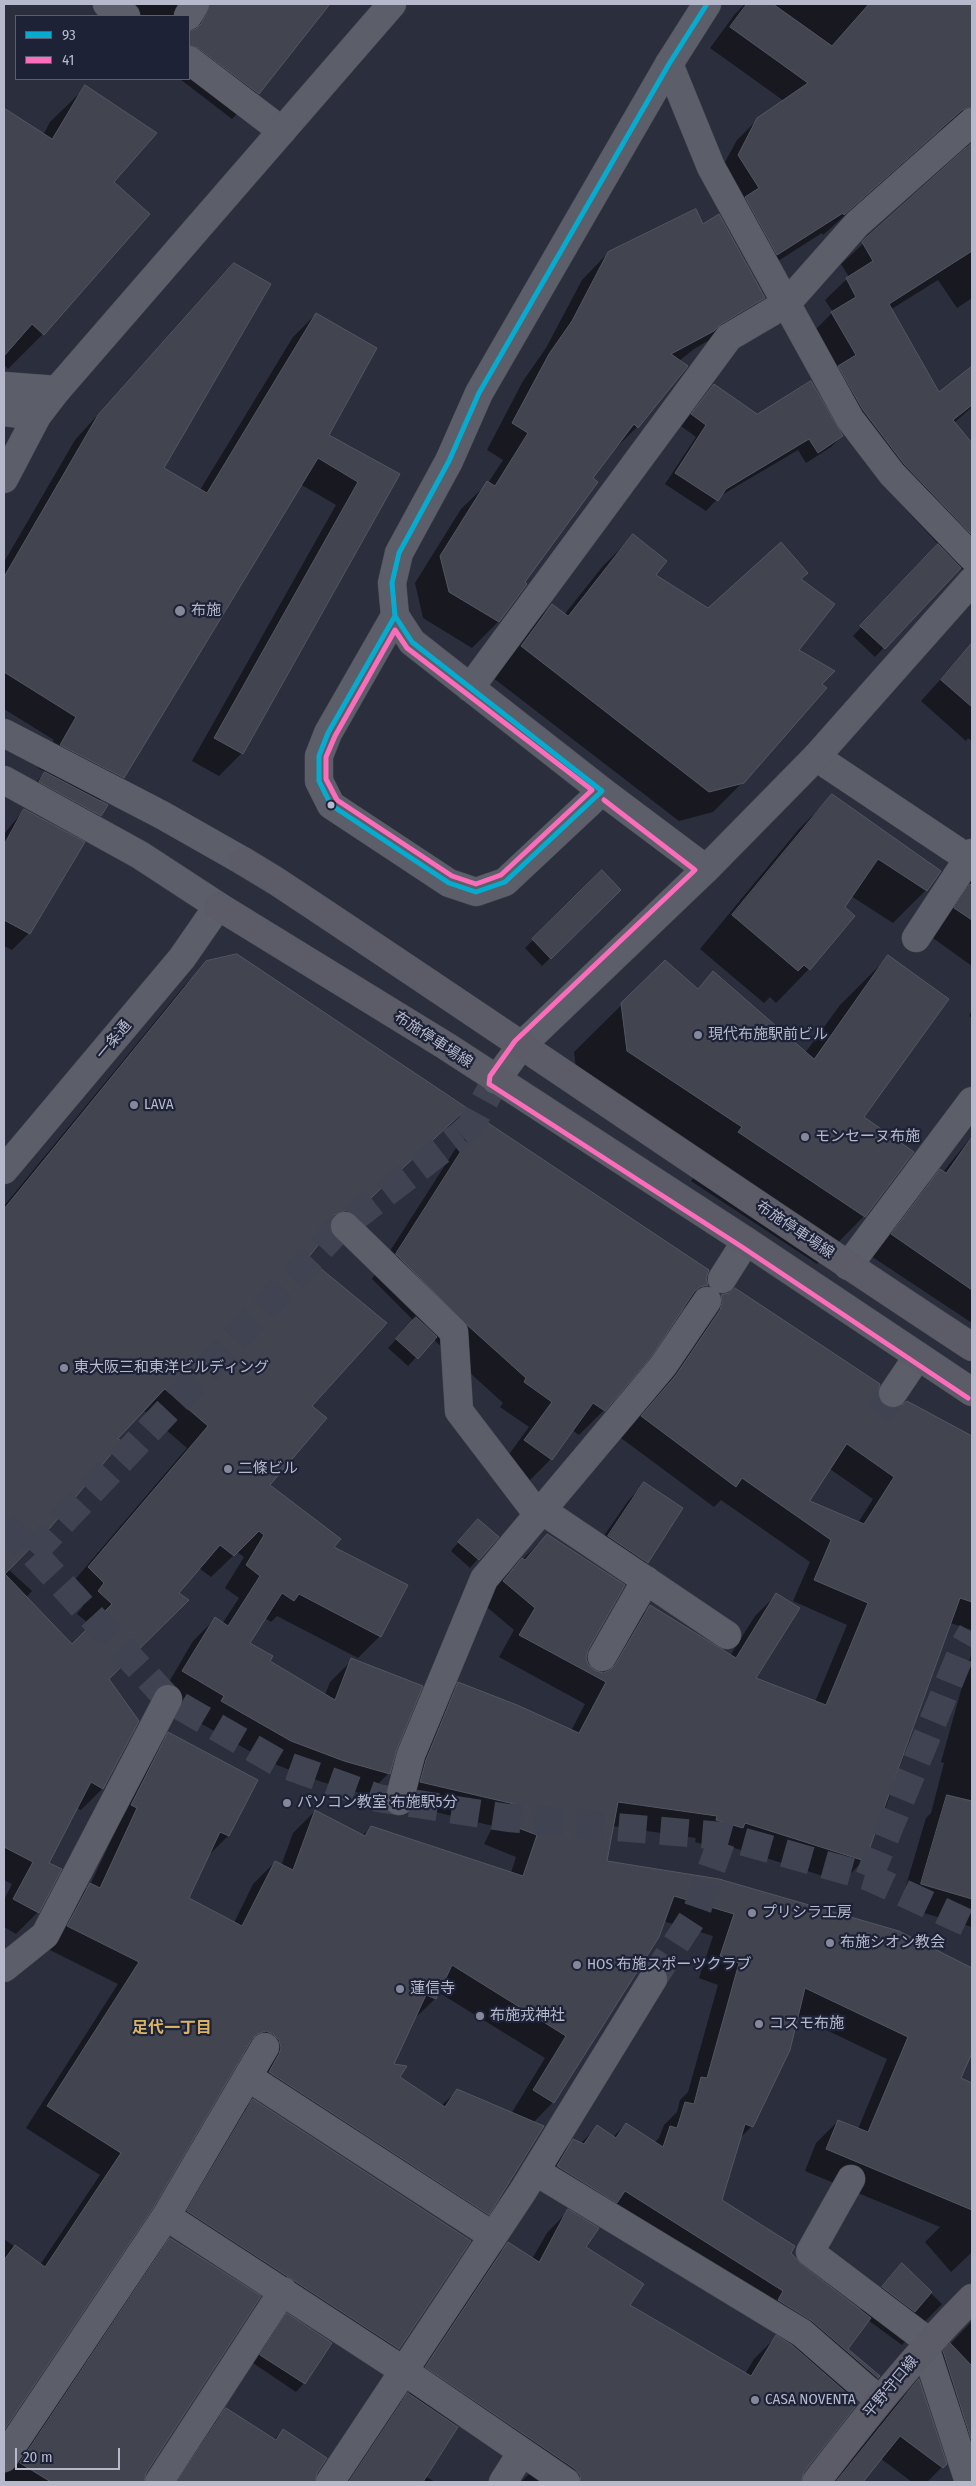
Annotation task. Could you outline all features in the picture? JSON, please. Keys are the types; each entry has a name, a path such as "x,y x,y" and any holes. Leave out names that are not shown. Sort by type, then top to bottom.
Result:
{"main road":[{"name":"布施停車場線","path":"243,862 276,881 471,1009 521,1046 972,1347"},
{"name":"布施停車場線","path":"218,906 446,1046 746,1241 972,1392"},
{"name":"平野守口線","path":"816,2482 879,2400 927,2344 972,2298"}],"street":[{"path":"107,4 124,15"},
{"path":"189,15 195,4"},
{"path":"4,479 37,416 57,390 392,4"},
{"path":"706,869 602,791 412,642 395,616 392,583 399,553 449,461 479,393 669,64 707,4"},
{"path":"190,61 282,131"},
{"path":"669,64 711,168 850,419 892,474 972,557"},
{"path":"470,688 729,337 787,303 857,224 972,122"},
{"path":"4,386 57,390"},
{"path":"4,412 37,416"},
{"path":"496,1080 521,1046 706,869 816,756 972,581"},
{"path":"395,616 328,733 319,756 319,781 331,805 449,883 476,892 505,882 602,791"},
{"path":"4,732 162,816 243,862"},
{"path":"816,756 971,857 916,938"},
{"path":"4,780 140,856 218,906"},
{"name":"一条通","path":"4,1170 182,958 218,906"},
{"path":"848,1266 972,1101"},
{"path":"345,1226 454,1332 459,1412 541,1513 646,1580 727,1635"},
{"path":"399,1801 411,1755 484,1579 662,1366 715,1290 746,1241"},
{"path":"893,1393 918,1356"},
{"path":"602,1657 646,1580"},
{"path":"4,1968 44,1935 168,1699"},
{"path":"330,2482 535,2171 653,1979"},
{"path":"4,2458 166,2216 266,2047"},
{"path":"248,2077 493,2236"},
{"path":"535,2171 802,2333 879,2400"},
{"path":"852,2179 810,2252 927,2344 969,2482"},
{"path":"166,2216 404,2371 566,2482"},
{"path":"159,2482 283,2291"},
{"path":"503,2482 522,2452"}],"building":[{"path":"211,4 330,4 259,94 198,48 190,45 190,31 196,29 201,24"},
{"path":"747,4 773,4 832,46 869,4 972,4 972,107 962,110 844,215 843,213 777,255 745,197 759,188 738,155 757,118 808,83 730,27"},
{"path":"85,85 157,133 114,182 150,214 44,335 32,324 4,356 4,108 52,139"},
{"path":"972,143 972,251 889,304 939,392 972,366 972,405 953,420 972,443 972,535 904,464 863,410 838,366 856,355 831,312 856,297 846,278 873,261 862,242"},
{"path":"696,209 703,224 719,214 765,298 721,324 714,331 671,354 688,366 638,428 634,424 593,478 598,482 525,582 527,584 499,622 449,592 440,556 487,481 495,486 528,433 512,423 549,354 572,321 608,252"},
{"path":"234,263 271,284 164,468 207,493 316,313 377,348 329,435 400,474 243,754 214,738 358,482 318,458 124,778 60,745 76,717 4,672 4,577 98,415"},
{"path":"811,381 843,436 818,453 809,439 726,489 718,501 675,473 706,425 691,414 714,384 757,414"},
{"path":"633,534 667,561 656,575 708,608 781,542 808,573 801,579 835,604 799,650 835,671 822,684 827,688 744,783 709,792 521,646 552,604 568,616"},
{"path":"938,544 961,568 885,649 860,626"},
{"path":"972,643 972,707 941,680"},
{"path":"45,772 108,805 101,816 39,782"},
{"path":"832,794 941,871 927,891 878,859 845,907 855,916 810,970 804,965 798,971 732,915"},
{"path":"24,809 85,842 30,934 4,920 4,845"},
{"path":"602,870 621,890 551,959 532,939"},
{"path":"970,884 972,886 972,920 954,908"},
{"path":"237,954 467,1108 357,1211 349,1206 345,1211 334,1215 330,1222 330,1230 308,1258 387,1323 312,1406 327,1418 270,1485 341,1539 334,1547 408,1585 381,1637 299,1594 294,1601 282,1593 250,1643 273,1656 270,1661 335,1700 351,1658 423,1686 397,1749 390,1774 344,1761 291,1741 221,1701 224,1696 182,1671 215,1617 228,1626 260,1576 246,1565 264,1535 259,1531 234,1556 220,1545 179,1593 189,1600 109,1679 139,1721 103,1789 91,1782 49,1863 62,1869 39,1913 13,1899 33,1862 4,1847 4,1209 206,961","holes":["165,1389 208,1426 88,1567 104,1583 98,1591 112,1604 72,1644 5,1574 50,1528 122,1441 118,1439"]},
{"path":"888,955 949,999 864,1117 914,1152 865,1217 738,1132 742,1127 627,1051 621,1003 665,960 698,989 713,971 814,1059"},
{"path":"482,1119 709,1270 706,1278 708,1285 700,1287 694,1292 651,1357 605,1411 593,1403 552,1460 524,1440 552,1402 524,1382 526,1378 466,1324 396,1254"},
{"path":"972,1137 972,1290 891,1234 940,1169 946,1173"},
{"path":"735,1288 880,1384 878,1391 879,1399 885,1406 892,1409 899,1407 907,1401 972,1436 972,1602 960,1598 865,1861 745,1823 743,1828 716,1820 717,1816 618,1802 607,1861 719,1879 899,1931 972,1968 972,2053 961,2078 972,2083 972,2210 826,2149 838,2120 868,2132 908,2037 805,1988 790,2050 753,2127 745,2124 722,2200 795,2246 791,2253 801,2264 871,2318 848,2349 880,2376 878,2378 812,2321 778,2300 783,2291 625,2191 617,2203 557,2166 573,2139 584,2144 597,2125 616,2138 626,2123 663,2147 670,2126 677,2128 685,2102 694,2104 701,2077 707,2078 739,1963 720,1956 734,1914 674,1896 659,1937 554,2103 533,2090 566,2036 452,1965 436,1999 426,1995 394,2064 407,2066 400,2077 445,2107 457,2089 544,2126 489,2215 269,2072 281,2048 279,2040 273,2034 266,2031 257,2034 252,2039 153,2208 4,2430 4,2260 15,2245 45,2267 121,2153 47,2106 139,1962 67,1926 90,1883 100,1888 137,1808 131,1805 168,1732 258,1780 229,1836 220,1832 189,1898 242,1926 275,1861 293,1870 315,1810 365,1836 371,1826 523,1876 537,1835 505,1823 514,1804 420,1782 426,1760 458,1682 517,1705 579,1733 606,1682 519,1635 535,1608 503,1581 522,1558 525,1560 547,1534 625,1585 588,1650 586,1658 588,1664 594,1670 603,1673 615,1665 650,1605 736,1658 776,1593 800,1608 756,1678 826,1705 868,1603 814,1580 831,1540 742,1478 736,1487 641,1416 676,1375 720,1310 722,1303 721,1295 729,1293","holes":["847,1444 894,1477 864,1524 810,1501"]},
{"path":"416,1317 437,1337 418,1359 396,1339"},
{"path":"644,1482 683,1508 648,1563 608,1536"},
{"path":"478,1519 499,1537 479,1560 458,1542"},
{"path":"947,1795 972,1801 972,1899 921,1884"},
{"path":"253,2099 471,2241 399,2349 187,2211"},
{"path":"568,2209 599,2228 586,2247 644,2284 630,2305 751,2376 776,2335 793,2346 858,2403 804,2472 801,2482 581,2482 580,2475 575,2469 425,2367 508,2242 539,2262"},
{"path":"170,2238 261,2296 146,2473 144,2482 51,2482 20,2463"},
{"path":"902,2263 932,2292 915,2312 882,2287"},
{"path":"287,2313 332,2343 305,2384 260,2355"},
{"path":"950,2343 972,2366 972,2442 943,2351"},
{"path":"919,2379 947,2464 943,2468 900,2436 863,2482 836,2482"},
{"path":"408,2393 458,2427 423,2482 349,2482"},
{"path":"226,2408 276,2440 283,2429 327,2458 317,2473 315,2482 177,2482"}],"tunnel":[{"path":"461,1135 470,1127 496,1080"},
{"path":"33,1553 337,1231 461,1135"},
{"path":"878,1414 893,1393"},
{"path":"4,1526 33,1553 168,1699 277,1762 378,1798 508,1818 723,1836 869,1877 972,1925"},
{"path":"869,1877 964,1646 972,1632"},
{"path":"653,1979 696,1913 723,1836"}],"transit line":[{"name":"93","path":"395,616 392,583 399,553 449,461 479,393 669,64 707,4"},
{"name":"93","path":"395,616 412,642 602,791 505,882 476,892 449,883 331,805 319,781 319,756 328,733 395,616"},
{"name":"41","path":"395,630 407,648 592,790 501,875 476,884 452,876 337,800 326,779 326,757 335,736 395,630"},
{"name":"41","path":"604,800 695,870 515,1041 490,1076 489,1084 742,1247 968,1398"}],"place":[{"name":"布施","path":"180,611"},
{"name":"現代布施駅前ビル","path":"698,1035"},
{"name":"LAVA","path":"134,1105"},
{"name":"モンセーヌ布施","path":"805,1137"},
{"name":"東大阪三和東洋ビルディング","path":"64,1368"},
{"name":"二條ビル","path":"228,1469"},
{"name":"パソコン教室 布施駅5分","path":"287,1803"},
{"name":"プリシラ工房","path":"752,1913"},
{"name":"布施シオン教会","path":"830,1943"},
{"name":"HOS 布施スポーツクラブ","path":"577,1965"},
{"name":"蓮信寺","path":"400,1989"},
{"name":"布施戎神社","path":"480,2016"},
{"name":"コスモ布施","path":"759,2024"},
{"name":"CASA NOVENTA","path":"755,2400"}],"district":[{"name":"足代一丁目","path":"172,2029"}]}
